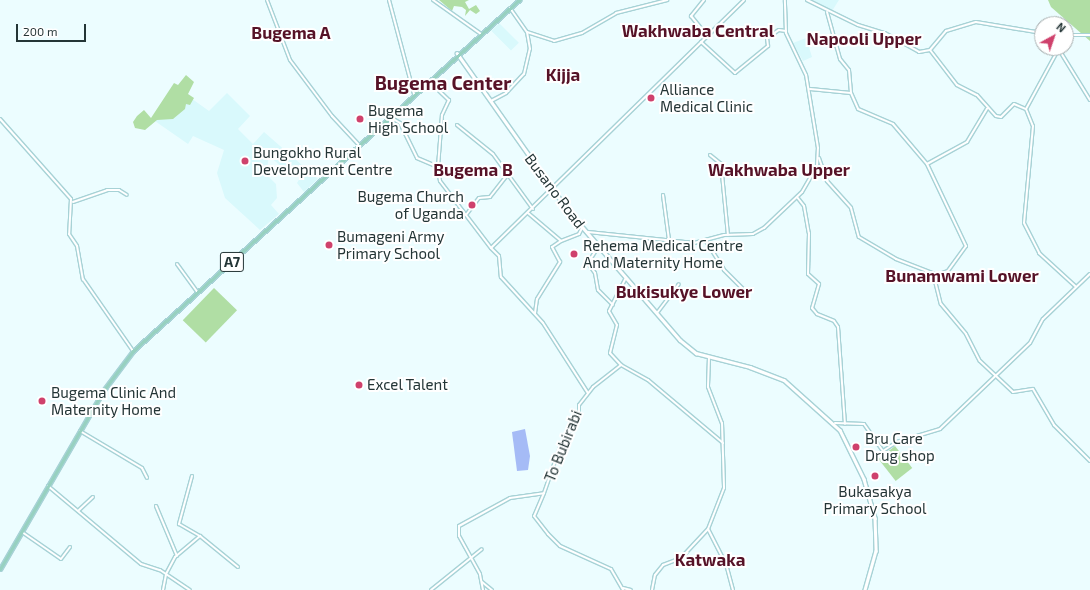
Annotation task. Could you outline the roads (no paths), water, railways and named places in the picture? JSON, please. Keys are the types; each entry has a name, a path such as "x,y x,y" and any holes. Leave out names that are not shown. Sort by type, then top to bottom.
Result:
{"main road":[{"name":"A7","path":"0,569 109,380 132,351 390,117 457,53 519,0"}],"street":[{"path":"267,0 290,60 332,116 359,145"},
{"path":"389,0 414,94"},
{"path":"433,0 481,34"},
{"path":"528,32 554,41 589,30 616,13 667,0"},
{"path":"704,0 692,16 707,36"},
{"path":"491,248 533,209 550,186 571,171 602,135 744,0"},
{"path":"785,0 786,31 810,90 819,156 827,180 851,208 859,237 873,248 934,276 948,271 966,246 927,164 893,124 858,109 851,93 848,70 840,59 828,12"},
{"path":"807,0 828,12 885,33 919,52 930,50 946,32 976,22 1034,31"},
{"path":"490,101 506,93 524,74 530,49 528,32 510,8"},
{"path":"701,42 735,73 768,46 767,38 779,30 786,31"},
{"path":"1074,35 1090,35"},
{"path":"930,50 957,85 973,93 999,118 1014,104 1026,109 1033,126 1024,222 1039,253 1075,286"},
{"name":"Busano Road","path":"457,53 550,186 585,232 627,277 688,348 709,357 750,367 784,380 835,423 855,458 873,509 876,551 865,590"},
{"path":"1026,109 1054,56"},
{"path":"1062,56 1090,100"},
{"path":"429,81 449,100 442,115 438,167 449,196 499,256 501,277 534,314 588,393"},
{"path":"810,90 851,93"},
{"path":"927,164 967,142 988,109"},
{"path":"390,117 400,123 417,158 438,167"},
{"path":"0,119 72,202 76,204 107,190 119,190 126,195"},
{"path":"457,125 490,151 508,173 533,209"},
{"path":"710,155 720,164 728,235"},
{"path":"585,232 669,240 706,241 728,235 761,230 797,197 812,178 819,156"},
{"path":"466,215 480,198 490,197 508,173"},
{"path":"663,195 669,240"},
{"path":"797,197 804,206 808,233 808,274 819,284 812,308 817,314 834,320 838,327 845,424"},
{"path":"72,202 69,234 77,246 82,279 132,351"},
{"path":"528,213 561,241"},
{"path":"534,314 536,299 560,262 552,247 561,241 579,234 582,228"},
{"path":"706,241 724,270 744,290"},
{"path":"598,247 588,263 595,273 598,290 613,304"},
{"path":"177,264 197,293"},
{"path":"835,423 864,424 883,451 897,442 940,429 1030,343 1043,319 1075,286 1090,274"},
{"path":"934,276 941,304 966,334 980,361 1013,392 1033,389 1054,425 1090,461"},
{"path":"627,277 609,311 617,325 610,353 621,365 648,380 723,444"},
{"path":"657,313 679,284"},
{"path":"652,590 655,576 663,565 681,558 708,529 723,496 723,444 721,418 708,387 709,357"},
{"name":"To Bubirabi","path":"468,557 459,536 460,524 510,498 544,492 560,446 574,426 578,407 588,393 621,365"},
{"path":"79,431 142,468 147,478"},
{"path":"192,476 179,524 200,536 238,567"},
{"path":"48,486 79,510 141,564 166,574 190,590"},
{"path":"544,492 534,516 548,534 560,546 611,569 623,589 631,590"},
{"path":"79,510 93,497"},
{"path":"156,506 177,556"},
{"path":"708,529 726,564 733,590"},
{"path":"22,532 60,559 70,547"},
{"path":"163,590 166,574 177,556 200,536"},
{"path":"431,590 468,557 482,549"},
{"path":"468,557 482,582 492,590"},
{"path":"482,582 483,590"}],"water":[{"path":"525,429 530,456 528,470 517,471 512,432"}],"place":[{"name":"Alliance Medical Clinic","path":"651,98"},
{"name":"Bugema High School","path":"360,119"},
{"name":"Bungokho Rural Development Centre","path":"245,161"},
{"name":"Bugema Church of Uganda","path":"472,205"},
{"name":"Bumageni Army Primary School","path":"329,245"},
{"name":"Rehema Medical Centre And Maternity Home","path":"574,254"},
{"name":"Excel Talent","path":"359,385"},
{"name":"Bugema Clinic And Maternity Home","path":"42,401"},
{"name":"Bru Care Drug shop","path":"856,447"},
{"name":"Bukasakya Primary School","path":"875,476"}],"district":[{"name":"Wakhwaba Central","path":"698,31"},
{"name":"Bugema A","path":"291,33"},
{"name":"Napooli Upper","path":"864,39"},
{"name":"Kijja","path":"563,75"},
{"name":"Bugema Center","path":"443,83"},
{"name":"Bugema B","path":"473,170"},
{"name":"Wakhwaba Upper","path":"779,170"},
{"name":"Bunamwami Lower","path":"962,276"},
{"name":"Bukisukye Lower","path":"684,292"},
{"name":"Katwaka","path":"710,560"}]}
